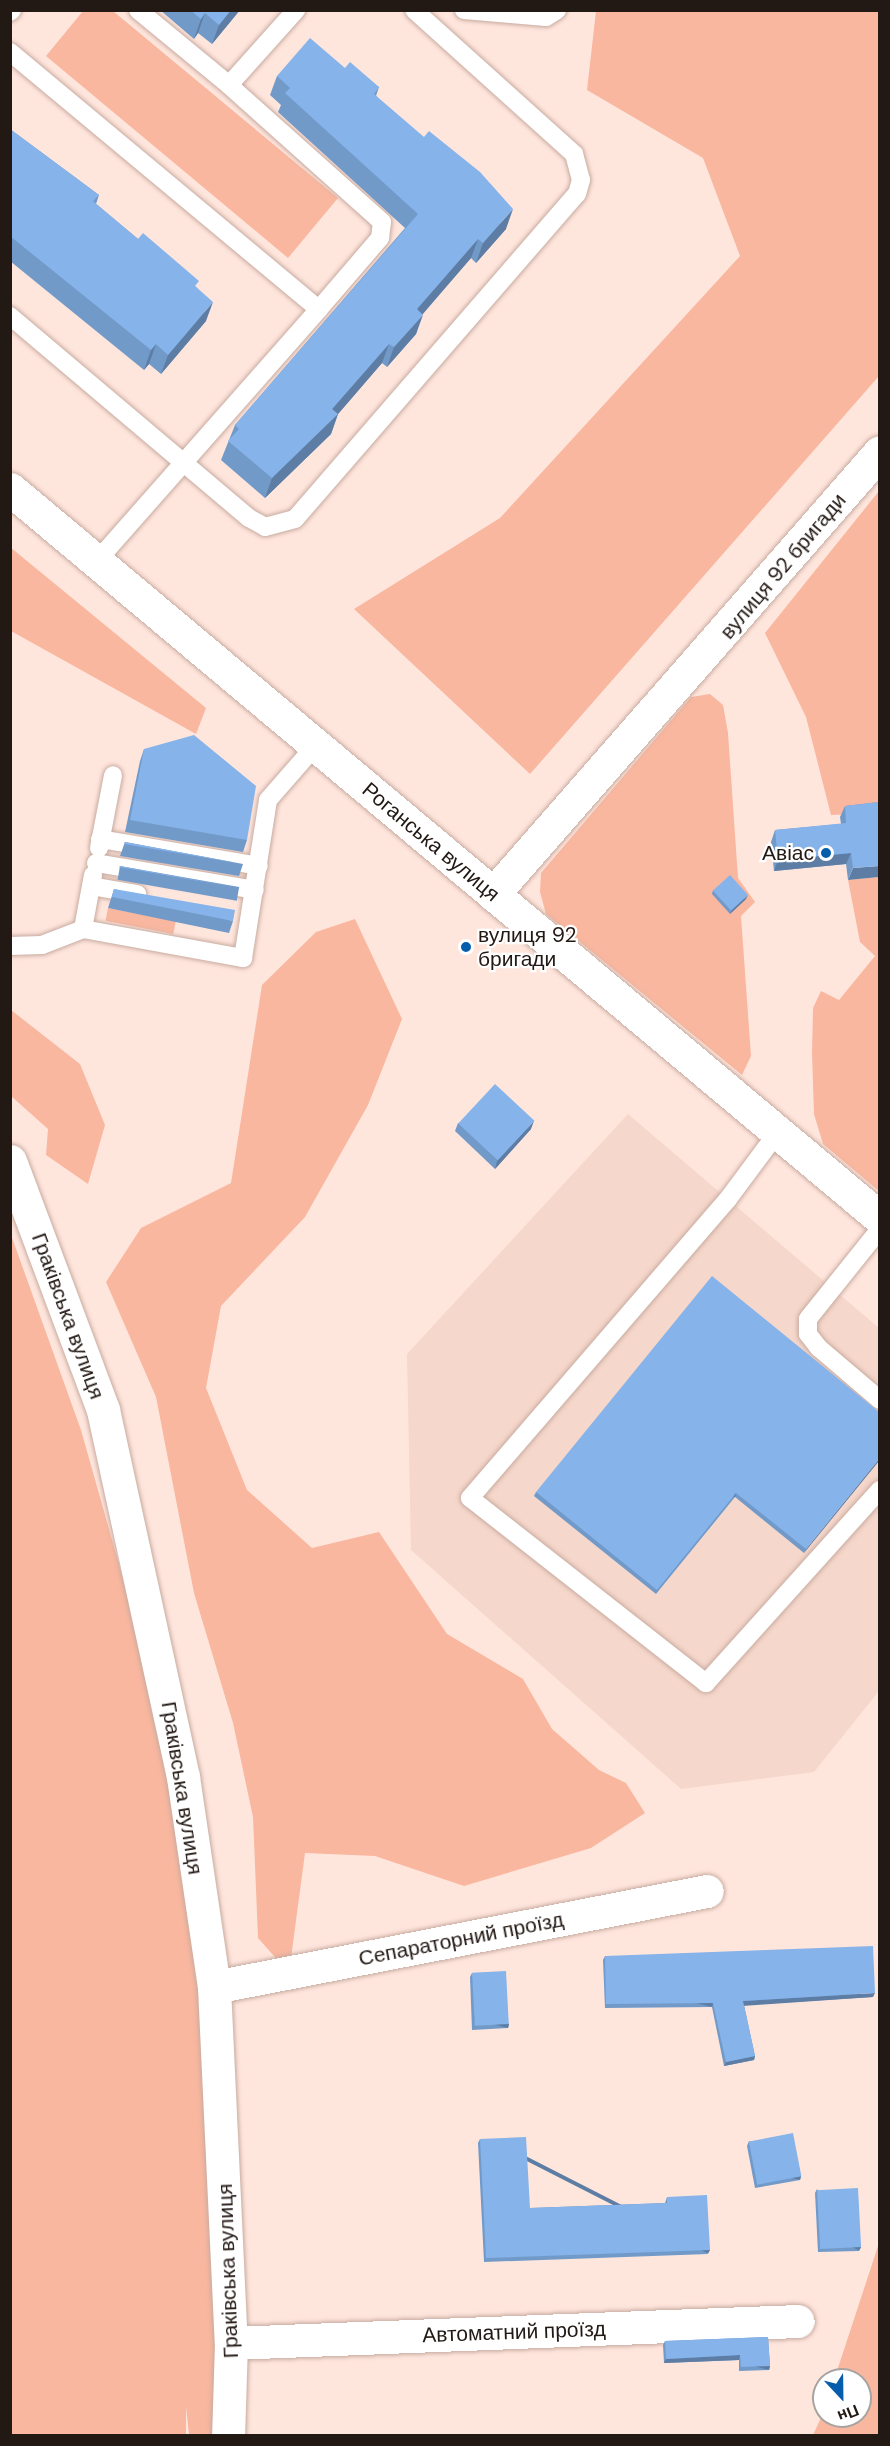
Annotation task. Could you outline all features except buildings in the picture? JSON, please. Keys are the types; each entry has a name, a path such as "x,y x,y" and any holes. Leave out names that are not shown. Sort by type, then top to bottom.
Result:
{"street":[{"name":"вулиця 92 бригади","path":"493,894 879,452"},
{"name":"Роганська вулиця","path":"10,489 879,1218"},
{"name":"Граківська вулиця","path":"10,1161 103,1410 183,1777 214,1987 231,2343 228,2436"},
{"name":"Сепараторний проїзд","path":"214,1987 707,1891"},
{"name":"Автоматний проїзд","path":"231,2343 798,2322"}],"lane":[{"path":"96,562 380,238 382,222 230,85 138,10"},
{"path":"230,85 296,10"},
{"path":"464,10 546,16 557,10"},
{"path":"10,316 249,518 265,527 295,519 577,194 581,180 574,154 419,12"},
{"path":"10,52 319,309"},
{"path":"10,946 42,945 83,929 243,958 252,914 268,800 316,745"},
{"path":"83,929 113,775"},
{"path":"100,839 259,866"},
{"path":"96,863 255,890"},
{"path":"91,886 157,898"},
{"path":"233,911 252,914"},
{"path":"777,1133 728,1198 470,1498 706,1683 879,1490"},
{"path":"879,1229 808,1319 808,1334 819,1348 879,1400"}],"shaded area":[{"path":"83,11 113,11 338,198 288,258 46,56"},
{"path":"596,11 879,11 879,376 530,774 354,609 500,518 740,256 703,158 587,90"},
{"path":"879,491 879,825 878,813 831,815 806,717 765,633"},
{"path":"10,547 206,708 196,734 11,631"},
{"path":"710,694 723,705 728,733 738,878 755,902 741,916 751,1056 742,1075 546,914 540,892 541,873 691,697"},
{"path":"879,877 879,1191 823,1144 814,1114 812,1053 813,1008 821,991 839,1000 875,956 860,942 848,880"},
{"path":"108,908 176,921 173,934 106,921"},
{"path":"355,919 402,1019 368,1105 305,1217 221,1306 206,1388 247,1490 312,1548 379,1532 447,1634 523,1679 552,1729 599,1770 626,1783 645,1813 591,1848 464,1886 375,1856 305,1853 289,1973 258,1938 253,1817 233,1723 194,1593 156,1397 106,1282 141,1228 231,1183 262,985 316,932"},
{"path":"11,1010 80,1064 105,1125 88,1184 46,1155 48,1129 11,1096"},
{"path":"628,1114 879,1328 879,1691 814,1772 681,1789 411,1550 407,1354"},
{"path":"10,1232 81,1430 133,1614 178,1829 208,2028 222,2435 189,2435 186,2406 186,2435 11,2435"},
{"path":"879,2243 879,2435 813,2435 816,2428 872,2428 872,2368 838,2368"}],"place":[{"name":"Авіас","path":"826,853"},
{"name":"вулиця 92 бригади","path":"466,947"}]}
